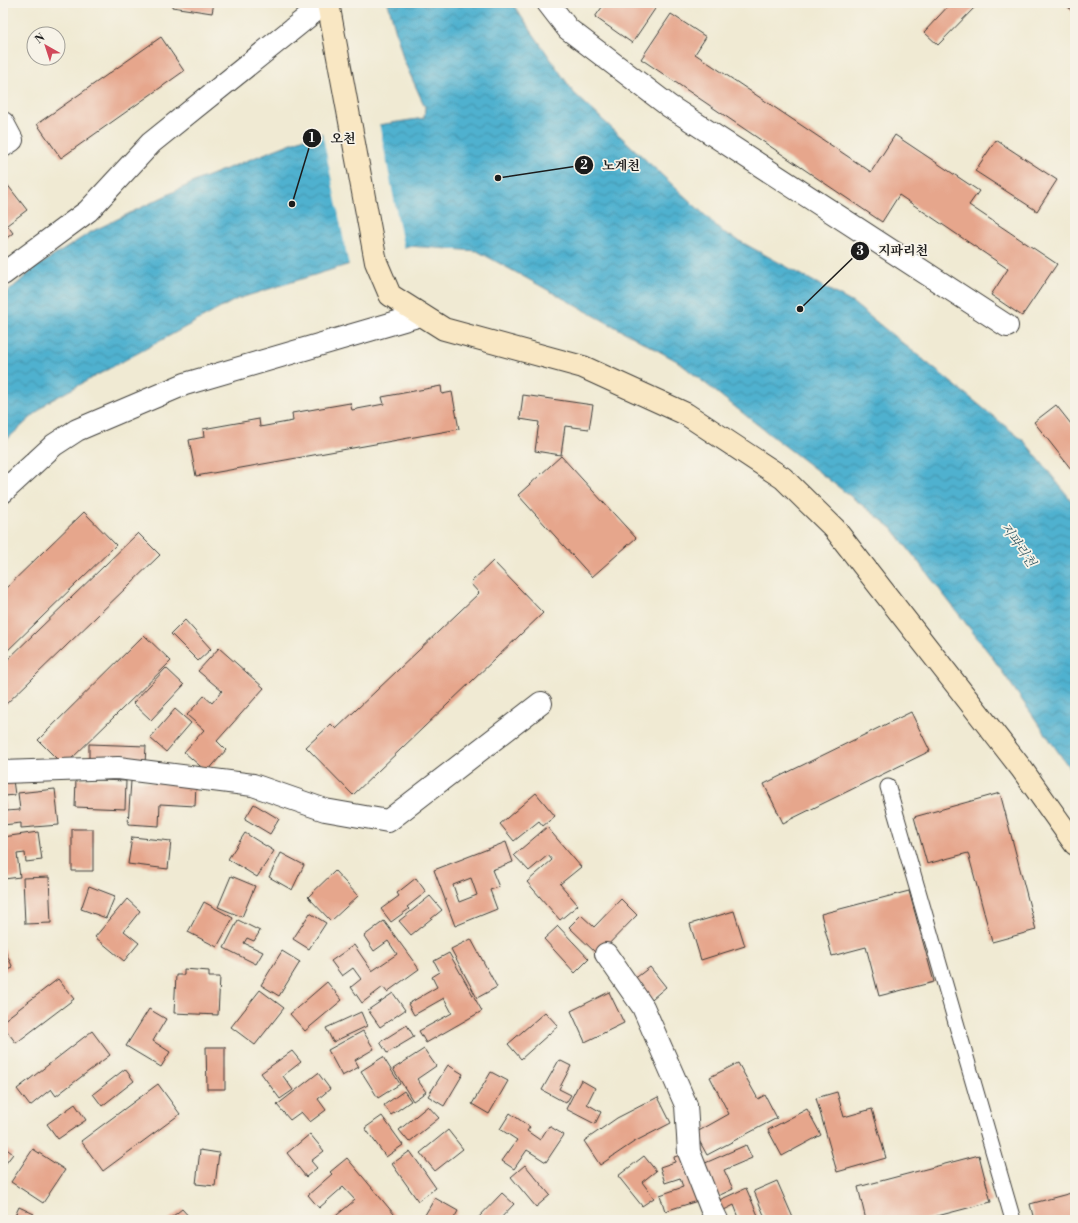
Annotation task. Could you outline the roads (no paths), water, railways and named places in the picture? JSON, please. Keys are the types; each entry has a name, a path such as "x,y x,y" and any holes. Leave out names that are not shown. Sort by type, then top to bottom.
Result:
{"street":[{"path":"3,274 88,211 151,143 325,3"},
{"path":"328,3 376,262 390,295 444,329 583,366 686,414 783,478 834,528 1021,768 1075,844"},
{"path":"548,3 568,29 669,106 1007,326"},
{"path":"3,123 12,140 3,146"},
{"path":"3,492 54,444 77,430 186,384 421,314"},
{"path":"3,772 118,768 246,784 253,785 324,810 388,821 541,703"},
{"path":"606,954 643,1007 686,1106 689,1152 710,1208 717,1220"}],"lane":[{"path":"888,787 1013,1220"}],"water":[{"path":"388,3 512,3 574,93 723,232 853,303 1025,442 1075,505 1075,776 992,657 892,528 677,361 477,251 408,246 237,299 48,402 3,443 3,296 35,268 91,232 198,180 312,135 424,118 425,107 404,61"}],"place":[{"name":"노계천","path":"498,178"},
{"name":"오천","path":"292,204"},
{"name":"지파리천","path":"800,309"}]}
